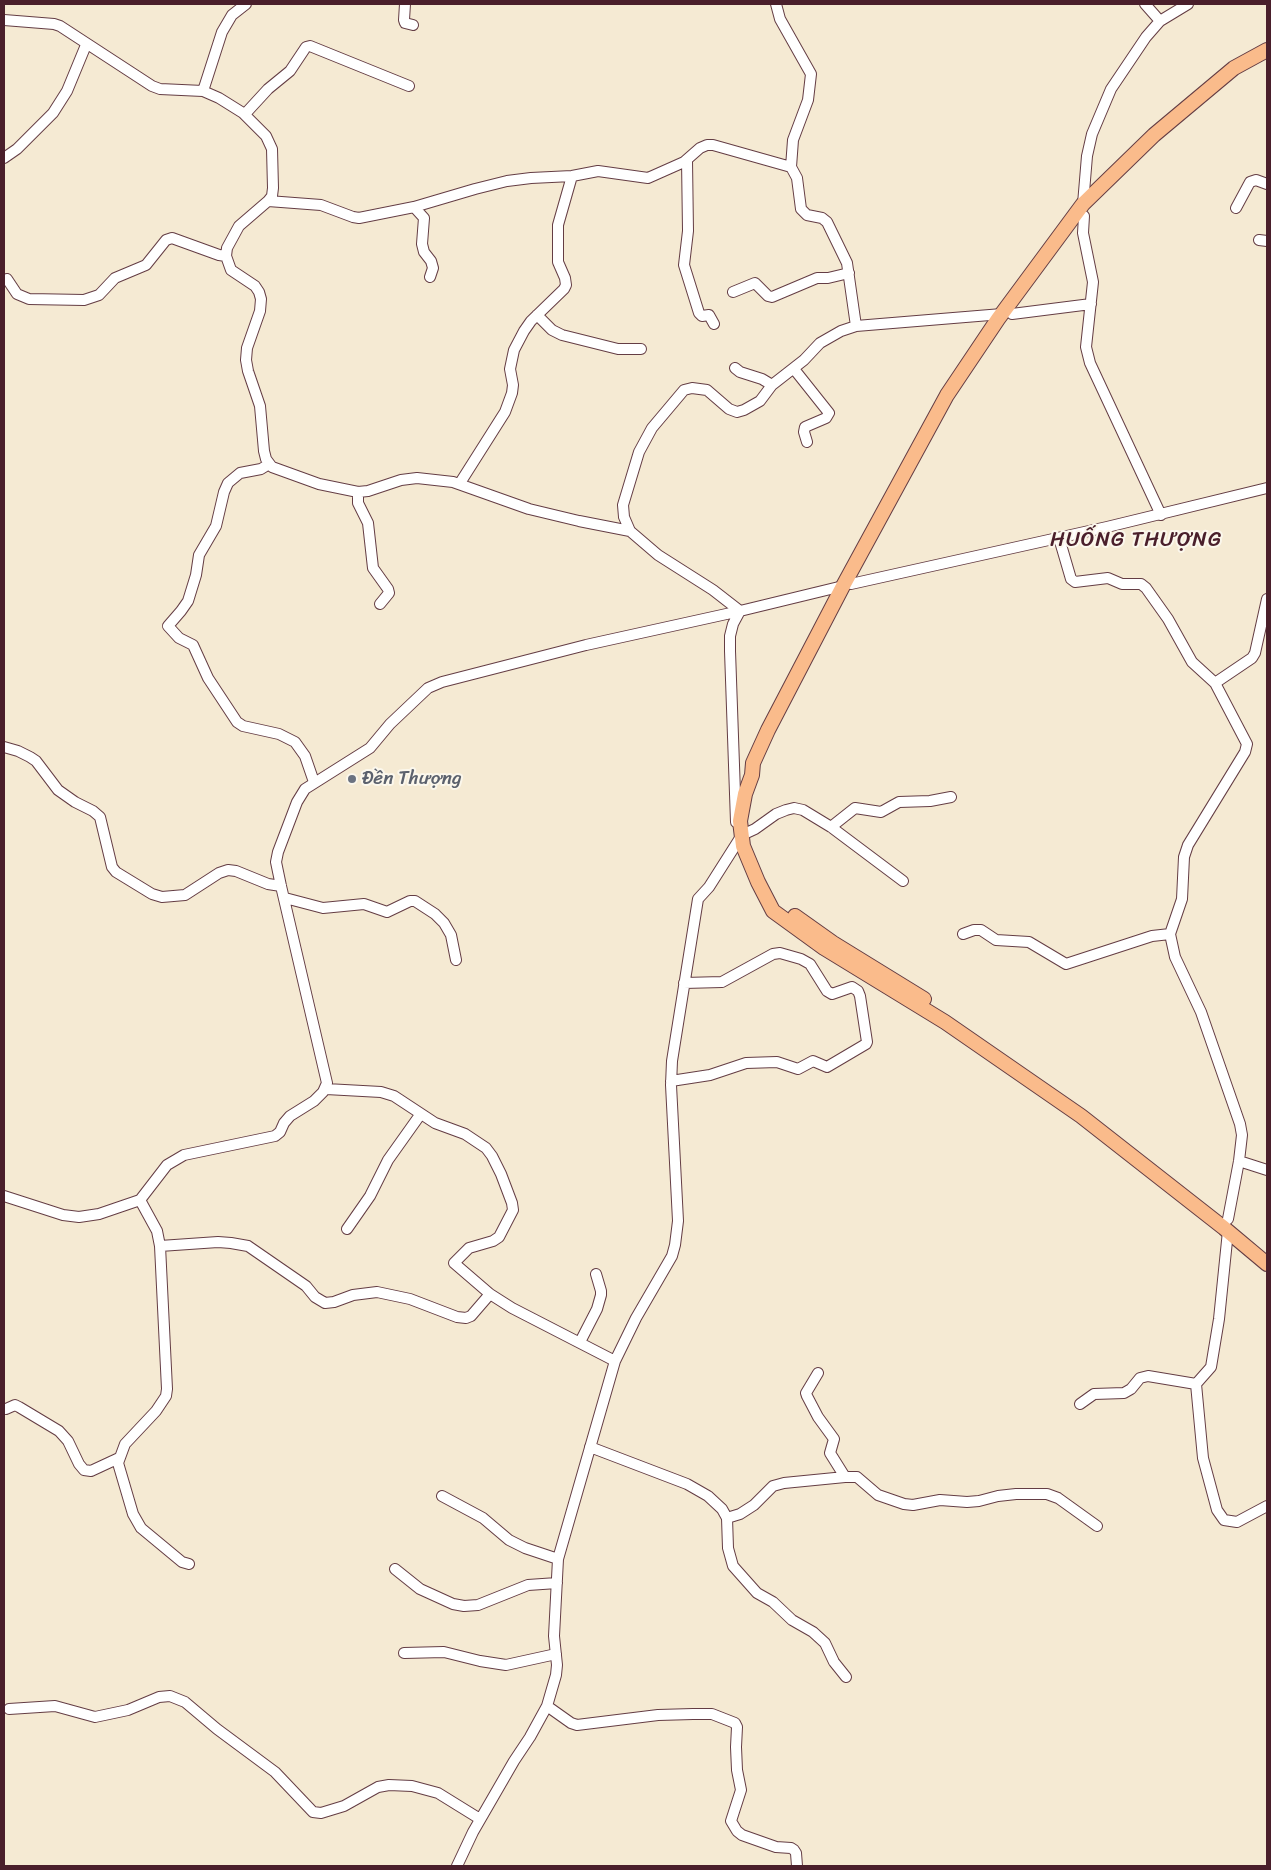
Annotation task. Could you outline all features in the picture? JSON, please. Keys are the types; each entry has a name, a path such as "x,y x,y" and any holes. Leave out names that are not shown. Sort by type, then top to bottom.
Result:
{"highway":[{"path":"1267,50 1234,68 1144,149 1084,210 1007,314 897,495 847,585 774,733 760,766 752,775 745,794 740,821 743,846 758,882 770,904 780,905 833,943 897,980 980,1036 1096,1118 1228,1225 1267,1252"},
{"path":"1144,149 1240,75 1267,60"},
{"path":"1228,1225 1267,1264"}],"street":[{"path":"203,91 222,32 232,15 246,4"},
{"path":"405,4 405,23 413,25"},
{"path":"776,4 780,19 811,74 808,100 793,140 791,167 797,178 802,209 807,215 822,218 827,222 847,263 856,326"},
{"path":"1145,4 1160,21"},
{"path":"1161,515 1090,364 1086,347 1093,274 1083,233 1084,210 1087,156 1092,134 1111,89 1146,37 1160,21 1188,4"},
{"path":"4,20 60,26 86,45 152,86 160,89 203,91 230,104 245,114 266,136 272,149 272,196 268,202 239,226 227,248 226,256 231,270 255,286 261,299 260,311 247,348 246,360 260,406 264,452 269,464 279,470 320,484 358,492 368,491 401,480 417,478 460,483 529,509 630,531"},
{"path":"4,158 17,149 53,113 67,92 86,45"},
{"path":"245,114 268,89 290,71 306,47 310,46 409,86"},
{"path":"268,202 321,205 353,217 414,208 507,181 572,176 598,171 648,178 687,160 700,148 712,145 791,167"},
{"path":"687,160 688,231 684,265 699,313 702,316 708,315 714,324"},
{"path":"460,483 505,412 512,393 513,386 510,368 514,350 524,332 537,315 566,285 558,262 558,225 572,176"},
{"path":"1236,208 1250,182 1256,180 1267,184"},
{"path":"414,208 424,218 422,244 424,252 431,261 433,268 430,277"},
{"path":"7,279 16,294 29,299 84,300 98,295 115,278 146,266 166,240 172,238 226,256"},
{"path":"733,292 755,283 768,296 772,297 817,278 849,274"},
{"path":"740,611 713,590 658,555 630,531 624,517 623,505 639,452 652,428 684,390 692,388 707,390 729,409 737,412 752,407 760,401 772,385 794,369 820,343 841,331 856,326 1007,314 1091,304"},
{"path":"537,315 552,330 562,335 618,349 641,349"},
{"path":"735,368 740,372 762,379 772,385"},
{"path":"794,369 829,413 826,418 805,428 804,432 807,442"},
{"path":"269,464 261,469 240,473 228,484 224,492 216,526 199,555 196,575 188,601 168,626 179,638 193,645 208,678 237,722 243,726 280,734 296,742 305,756 314,782"},
{"path":"4,1196 62,1215 78,1217 99,1214 140,1200 167,1165 184,1155 275,1136 280,1132 290,1116 314,1101 326,1089 327,1083 320,1049 276,862 278,852 297,802 305,789 370,748 390,724 428,688 442,682 586,645 1161,515 1267,488"},
{"path":"358,492 358,503 368,523 373,568 389,593 380,604"},
{"path":"1059,538 1071,579 1075,582 1108,578 1122,584 1141,584 1146,588 1168,619 1192,662 1215,683 1240,729 1247,748 1188,845 1184,856 1182,900 1170,934 1175,957 1201,1012 1240,1124 1242,1135 1228,1225 1219,1320 1211,1366 1196,1384 1203,1458 1220,1515 1224,1520 1237,1522 1267,1506"},
{"path":"1215,683 1248,662 1256,653 1267,599"},
{"path":"740,611 730,636 730,651 735,820 742,835"},
{"path":"4,747 18,751 36,761 58,790 100,817 112,867 116,872 152,894 162,897 185,894 219,873 228,870 236,871 268,884 281,886"},
{"path":"832,827 855,808 881,812 899,802 930,801 951,797"},
{"path":"457,1866 480,1819 530,1738 547,1706 556,1675 554,1636 558,1559 615,1361 631,1326 672,1256 676,1244 678,1221 671,1080 672,1061 698,899 709,887 742,835 755,830 786,810 794,808 802,810 832,827 903,881"},
{"path":"284,898 324,908 364,904 387,912 410,901 415,901 435,914 444,923 451,936 456,960"},
{"path":"963,934 980,930 996,940 1029,942 1066,964 1152,936 1170,934"},
{"path":"671,1080 710,1076 746,1063 777,1062 798,1069 813,1061 827,1067 867,1042 858,991 852,987 832,994 810,964 801,959 780,953 773,954 722,982 684,983"},
{"path":"326,1089 381,1092 406,1103 420,1115 435,1124 465,1134 477,1141 492,1156 501,1174 513,1210 498,1237 493,1241 470,1248 454,1263 490,1294 543,1325 615,1361"},
{"path":"347,1229 370,1196 388,1160 420,1115"},
{"path":"1239,1161 1267,1170"},
{"path":"140,1200 157,1231 160,1246 166,1396 156,1411 124,1444 118,1458 118,1463 134,1514 141,1528 182,1562 189,1564"},
{"path":"160,1246 218,1242 248,1246 306,1286 315,1297 325,1303 334,1302 353,1295 377,1292 410,1299 457,1317 466,1318 471,1316 490,1294"},
{"path":"580,1342 597,1309 601,1295 596,1274"},
{"path":"818,1373 806,1396 834,1439 830,1453 845,1477"},
{"path":"1080,1404 1094,1394 1124,1393 1131,1389 1140,1378 1148,1376 1196,1384"},
{"path":"6,1409 15,1405 59,1431 68,1441 84,1470 91,1471 118,1458"},
{"path":"590,1447 687,1484 708,1496 722,1509 727,1518 728,1556 733,1566 757,1593 773,1602 792,1620 813,1632 826,1643 834,1662 846,1677"},
{"path":"727,1518 740,1514 754,1505 773,1486 784,1483 857,1477 878,1495 904,1504 913,1505 940,1500 966,1502 1016,1494 1047,1494 1058,1498 1097,1526"},
{"path":"442,1496 483,1518 509,1540 525,1548 558,1559"},
{"path":"395,1569 420,1589 453,1604 464,1606 478,1605 528,1585 556,1582"},
{"path":"404,1654 444,1652 480,1662 506,1664 556,1654"},
{"path":"8,1709 55,1706 95,1717 128,1710 159,1697 170,1696 185,1702 217,1729 275,1772 313,1812 321,1813 344,1806 378,1787 389,1785 412,1786 438,1793 480,1819"},
{"path":"547,1706 570,1723 577,1725 658,1715 693,1714 712,1714 735,1723 737,1727 736,1770 741,1790 731,1821 742,1835 776,1847 794,1850 797,1866"}],"place":[{"name":"Đền Thượng","path":"352,779"}],"district":[{"name":"HUỐNG THƯỢNG","path":"1136,541"}]}
